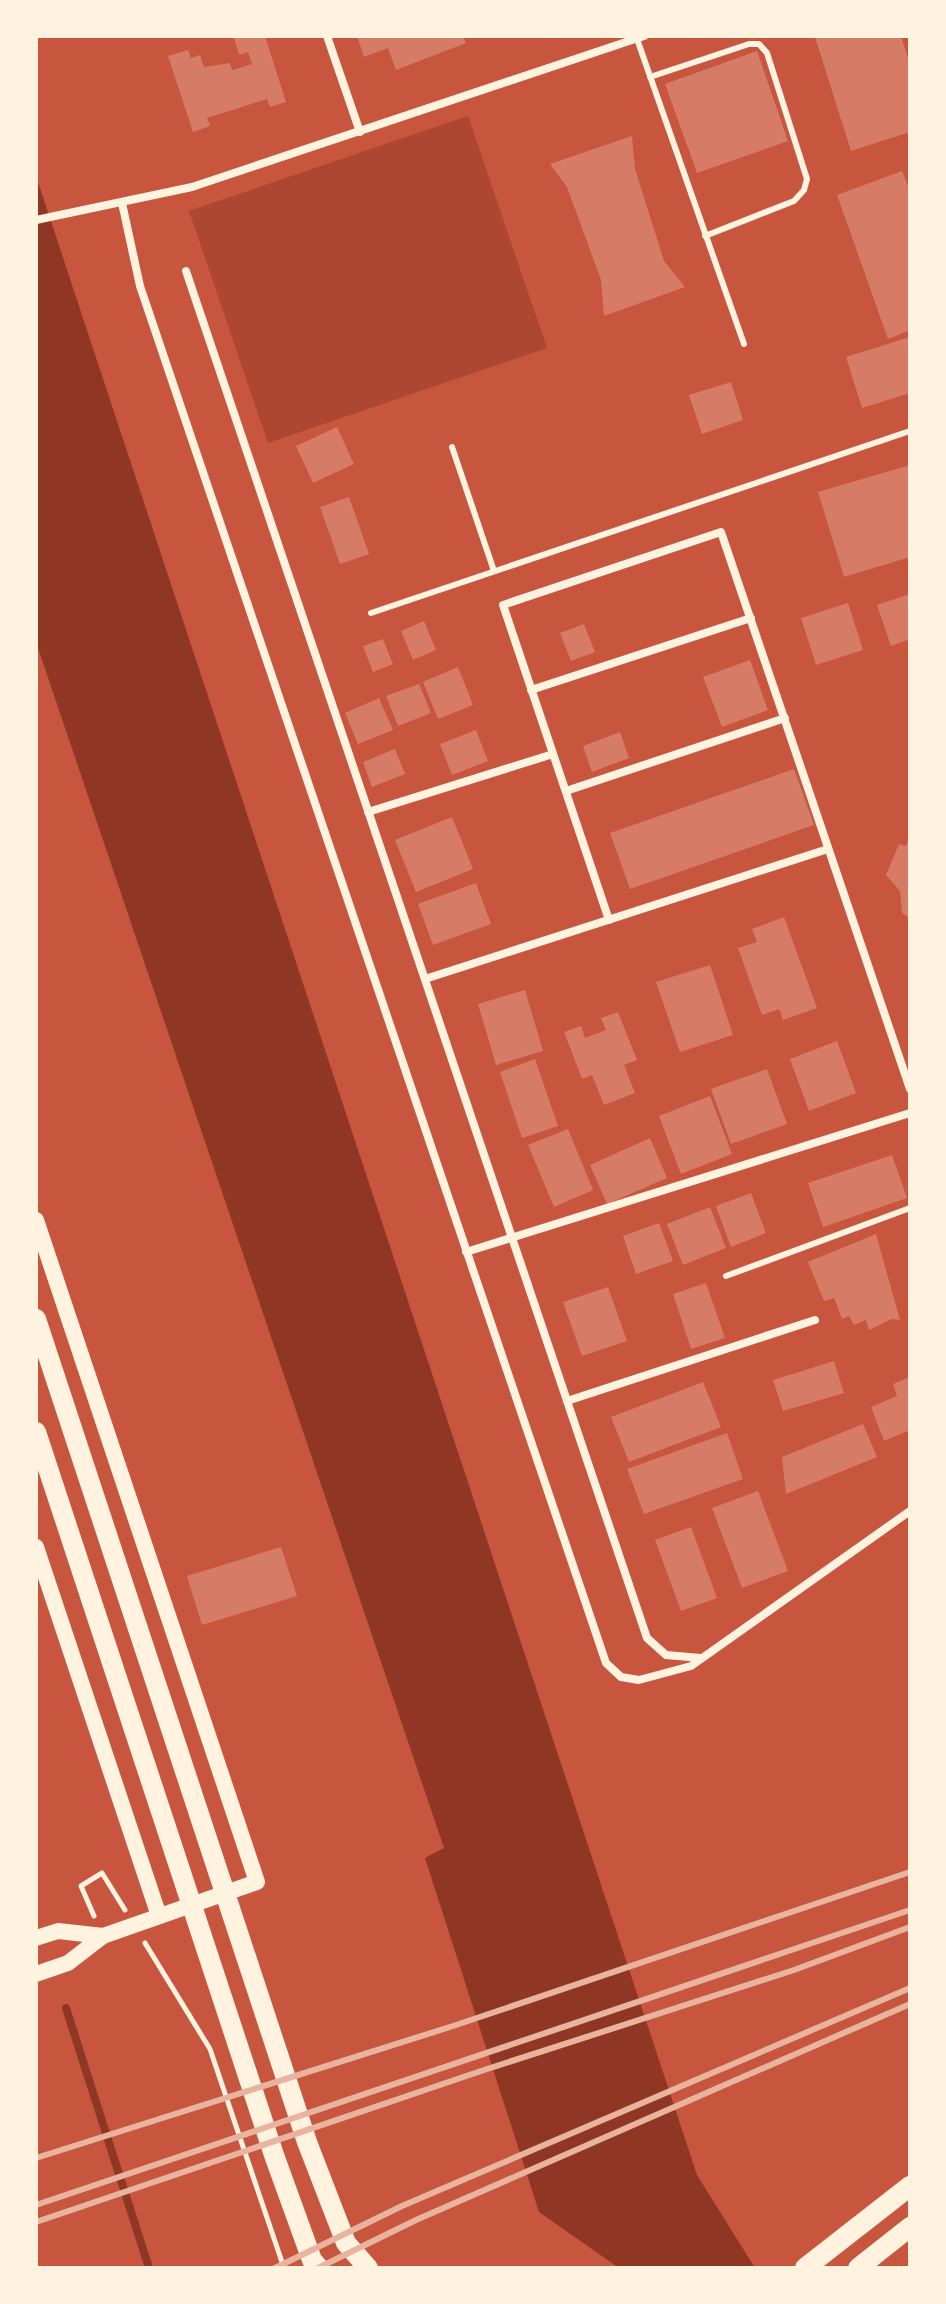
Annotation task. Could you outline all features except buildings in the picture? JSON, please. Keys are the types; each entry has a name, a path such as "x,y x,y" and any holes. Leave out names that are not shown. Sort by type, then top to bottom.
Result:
{"main road":[{"path":"36,1220 257,1882 103,1936 68,1963 36,1974"},
{"path":"36,1319 307,2142 346,2243 368,2268"},
{"path":"36,1432 274,2155 315,2265"},
{"path":"36,1547 159,1916"},
{"path":"36,1938 58,1931 103,1936"},
{"path":"805,2268 910,2186"},
{"path":"858,2268 910,2227"}],"street":[{"path":"327,36 360,132"},
{"path":"36,220 192,187 640,37"},
{"path":"122,203 140,286 606,1663 621,1677 639,1680 681,1670 709,1657 910,1511"},
{"path":"186,271 647,1638 666,1655 709,1657"},
{"path":"609,920 503,605 721,532 910,1089"},
{"path":"531,690 751,618"},
{"path":"566,791 785,718"},
{"path":"368,812 553,754"},
{"path":"425,979 828,849"},
{"path":"466,1252 910,1113"},
{"path":"567,1401 815,1320"}],"lane":[{"path":"640,37 650,77 744,344"},
{"path":"650,77 749,44 759,44 767,53 807,179 804,190 794,201 705,236"},
{"path":"371,613 910,431"},
{"path":"452,447 494,571"},
{"path":"726,1276 910,1208"}],"path":[{"path":"103,1936 81,1886 102,1873 127,1914"},
{"path":"143,1941 210,2049 284,2268"}],"shaded area":[{"path":"468,116 547,348 268,443 189,211"},
{"path":"36,176 697,2175 755,2268 619,2268 539,2212 425,1858 444,1848 36,642"}],"waterway":[{"path":"66,2008 149,2268"}],"railway":[{"path":"36,2158 453,2026 910,1872"},
{"path":"36,2205 910,1910"},
{"path":"36,2222 484,2070 794,1970 910,1927"},
{"path":"275,2268 402,2206 910,1988"},
{"path":"318,2268 416,2220 910,2004"}]}
